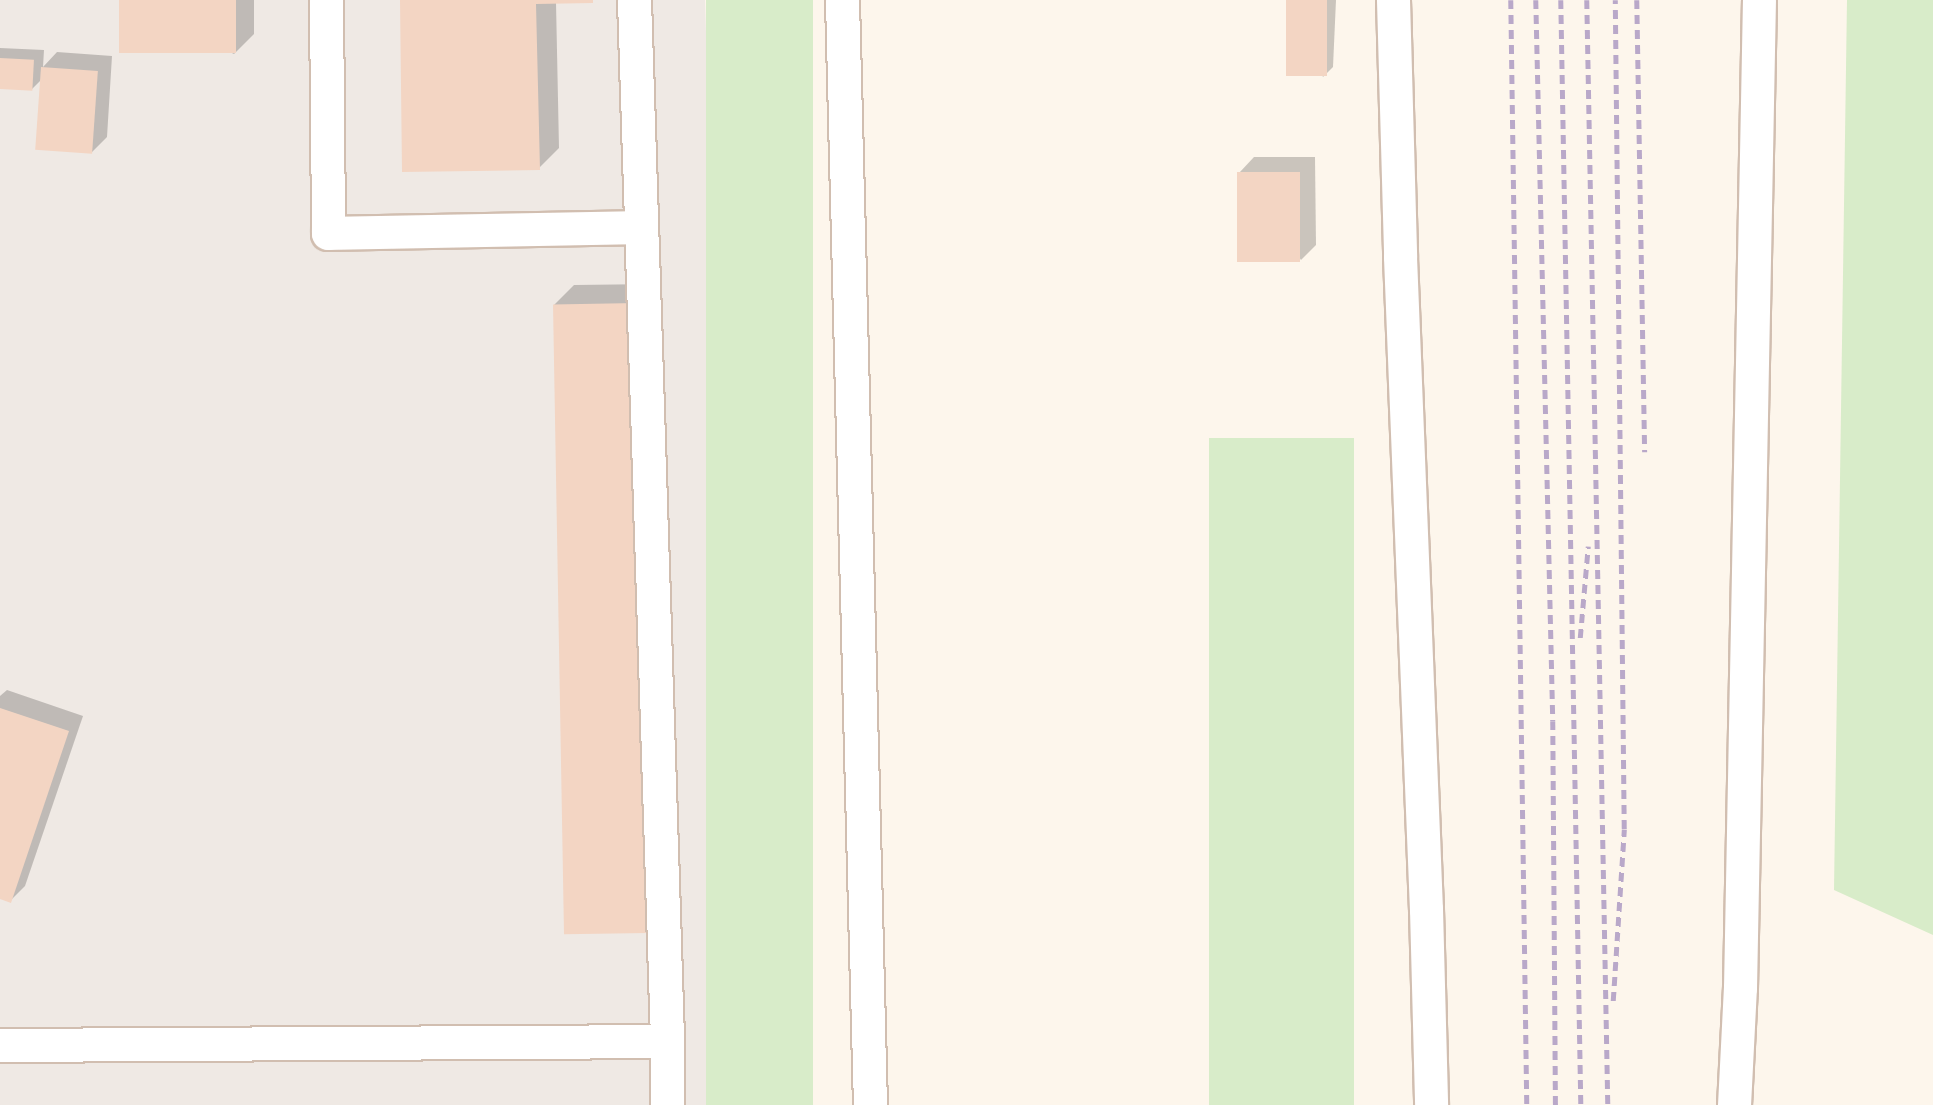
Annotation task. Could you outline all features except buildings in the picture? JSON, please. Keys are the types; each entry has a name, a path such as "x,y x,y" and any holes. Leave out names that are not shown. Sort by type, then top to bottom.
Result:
{"lane":[{"path":"326,0 328,233 641,227"},
{"path":"634,0 668,1105"},
{"path":"842,0 870,1105"},
{"path":"1394,0 1400,257 1426,909 1431,1105"},
{"path":"1734,1105 1740,964 1759,0"},
{"path":"0,1045 667,1041"}],"shaded area":[{"path":"0,0 705,0 715,328 728,1105 0,1105"}],"green space":[{"path":"706,0 813,0 813,1105 706,1105"},
{"path":"1847,0 1933,0 1933,935 1834,890"},
{"path":"1209,438 1354,438 1354,1105 1209,1105"}],"railway":[{"path":"1511,0 1527,1105"},
{"path":"1536,0 1553,721 1556,1105"},
{"path":"1561,0 1581,1105"},
{"path":"1587,0 1608,1105"},
{"path":"1613,1001 1624,829 1615,0"},
{"path":"1637,0 1645,452"},
{"path":"1580,638 1588,546"}]}
